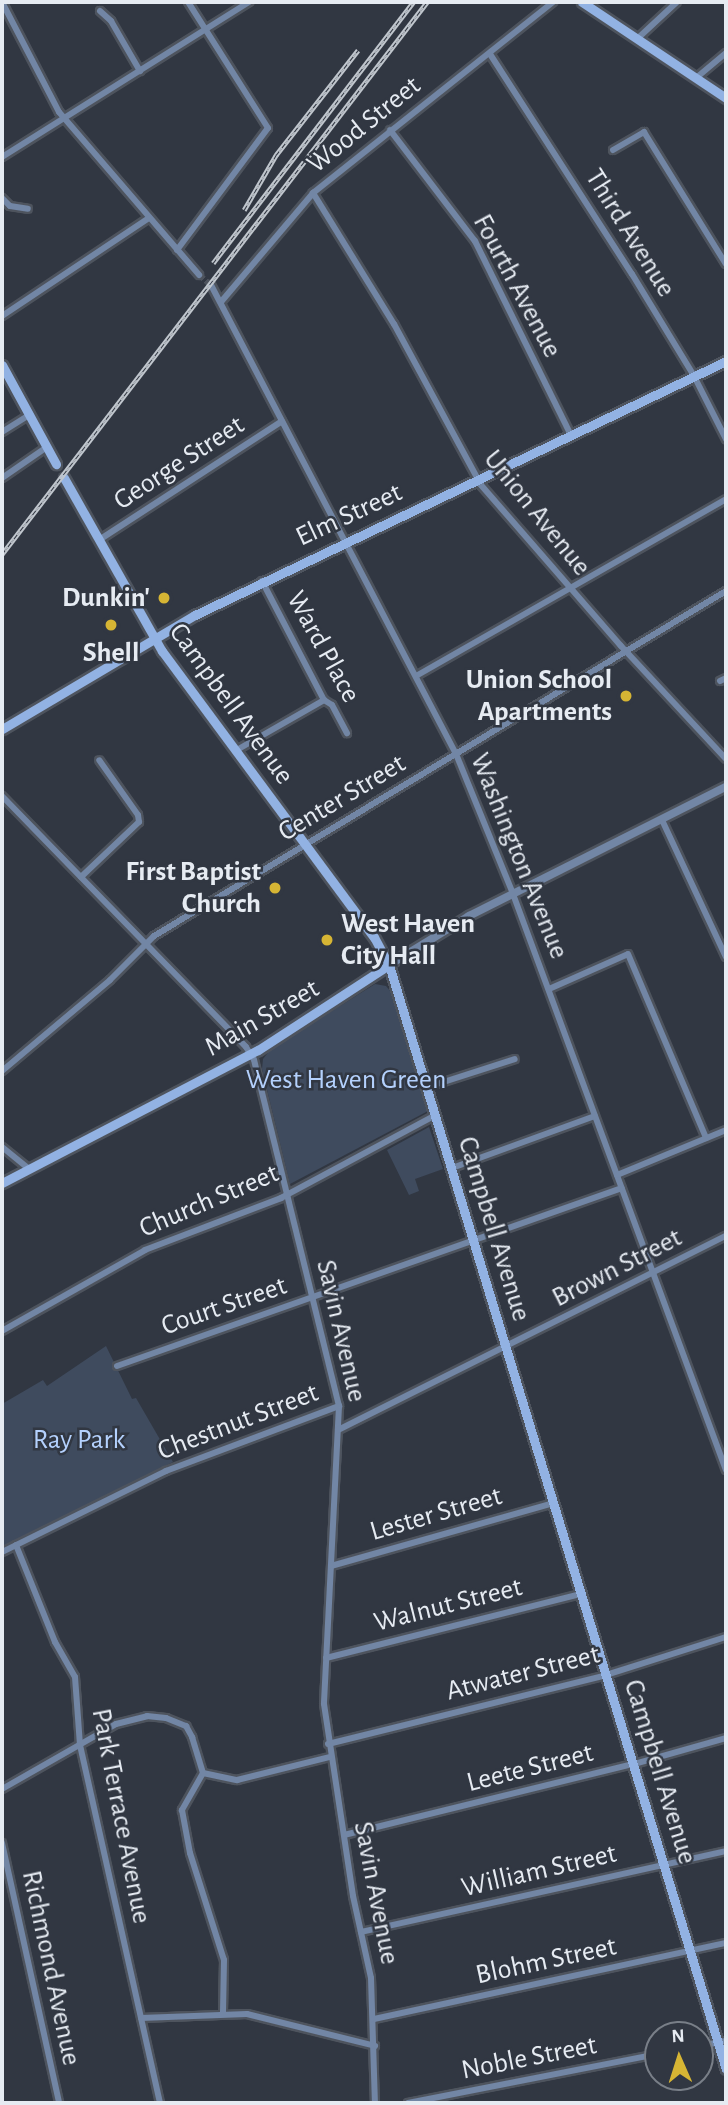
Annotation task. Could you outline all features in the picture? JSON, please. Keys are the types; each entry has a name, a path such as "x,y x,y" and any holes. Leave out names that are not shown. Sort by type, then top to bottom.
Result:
{"main road":[{"path":"582,2 726,98"},
{"name":"Elm Street","path":"2,729 153,637 262,581 726,361"},
{"path":"2,365 56,464"},
{"name":"Campbell Avenue","path":"64,478 153,637 374,937 389,965 664,1864 722,2042 726,2069"},
{"name":"Main Street","path":"2,1183 251,1053 300,1025 389,965"}],"street":[{"path":"2,2 65,119 199,275"},
{"path":"177,250 268,128 207,28 188,2"},
{"path":"2,157 249,2"},
{"name":"Wood Street","path":"221,302 313,193 554,2"},
{"path":"637,39 677,2"},
{"path":"100,11 111,21 140,71"},
{"path":"696,78 726,53"},
{"name":"Third Avenue","path":"490,54 632,274 694,376 726,439"},
{"name":"Fourth Avenue","path":"390,130 475,241 571,435"},
{"path":"613,150 644,132 726,264"},
{"name":"Union Avenue","path":"313,193 394,324 477,479 512,524 726,759"},
{"path":"2,198 10,206 28,209"},
{"path":"2,316 149,218"},
{"name":"Washington Avenue","path":"211,285 456,754 549,989 726,1470"},
{"path":"2,432 29,415"},
{"name":"George Street","path":"99,540 282,421"},
{"path":"2,478 47,447"},
{"path":"416,676 726,499"},
{"name":"Ward Place","path":"262,581 324,699 332,705 347,733"},
{"name":"Center Street","path":"2,1071 110,980 154,936 726,591"},
{"path":"236,751 324,699"},
{"path":"81,877 139,822 138,815 99,760"},
{"name":"Main Street","path":"389,965 454,924 726,787"},
{"name":"Savin Avenue","path":"2,796 251,1053 339,1406 324,1704 330,1757 371,1978 375,2103"},
{"path":"662,820 726,957"},
{"path":"549,989 628,954 706,1138"},
{"path":"428,1087 515,1059"},
{"name":"Church Street","path":"2,1331 145,1250 287,1193 436,1115"},
{"path":"452,1168 595,1116"},
{"path":"617,1175 726,1130"},
{"path":"2,1147 30,1170"},
{"name":"Court Street","path":"117,1366 622,1188"},
{"name":"Brown Street","path":"338,1430 654,1275 726,1236"},
{"name":"Chestnut Street","path":"2,1552 166,1471 339,1406"},
{"name":"Lester Street","path":"331,1566 553,1503"},
{"name":"Park Terrace Avenue","path":"16,1545 55,1642 75,1677 80,1745 160,2103"},
{"name":"Walnut Street","path":"326,1658 581,1594"},
{"name":"Atwater Street","path":"328,1744 606,1675 726,1637"},
{"path":"2,1789 127,1720 166,1718 181,1723 190,1731 203,1773 183,1810 190,1853 224,1960 223,2013"},
{"name":"Leete Street","path":"344,1835 634,1765 726,1738"},
{"path":"203,1773 237,1780 330,1757"},
{"name":"Richmond Avenue","path":"2,1843 59,2103"},
{"name":"William Street","path":"361,1932 726,1851"},
{"name":"Blohm Street","path":"374,2019 726,1943"},
{"path":"141,2018 223,2013 276,2021 375,2046"},
{"name":"Noble Street","path":"408,2103 644,2057"}],"green space":[{"name":"West Haven Green","path":"375,984 386,986 392,993 428,1111 290,1184 262,1069 263,1059 270,1050"},
{"path":"429,1127 443,1169 415,1179 419,1191 409,1195 387,1150"},
{"name":"Ray Park","path":"106,1346 132,1399 136,1398 173,1462 2,1547 2,1404 43,1380 47,1386"}],"tunnel":[{"path":"199,275 211,285"}],"railway":[{"path":"213,263 413,2"},
{"path":"2,554 427,2"},
{"path":"244,210 276,155 358,50"}],"place":[{"name":"Dunkin'","path":"164,598"},
{"name":"Shell","path":"111,625"},
{"name":"Union School Apartments","path":"626,696"},
{"name":"First Baptist Church","path":"275,888"},
{"name":"West Haven City Hall","path":"327,940"}]}
